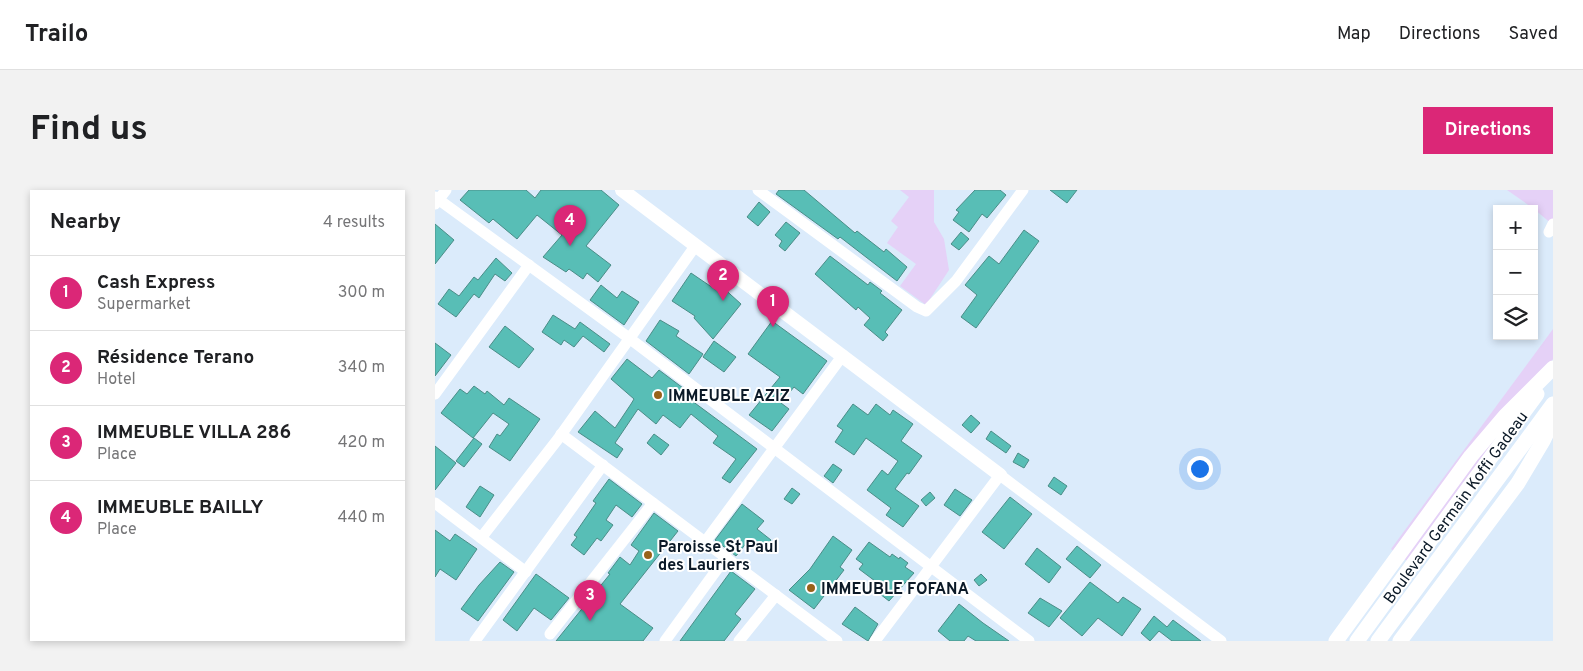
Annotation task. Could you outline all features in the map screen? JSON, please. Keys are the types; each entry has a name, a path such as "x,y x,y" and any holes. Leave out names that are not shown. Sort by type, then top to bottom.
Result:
{"main road":[{"path":"1337,641 1471,456 1505,416 1553,368"},
{"name":"Boulevard Germain Koffi Gadeau","path":"1357,641 1553,373"},
{"name":"Boulevard Germain Koffi Gadeau","path":"1378,641 1553,404"},
{"path":"1400,641 1518,483 1553,420"}],"street":[{"path":"446,190 436,200 629,338 1029,641"},
{"path":"621,190 1221,641"},
{"path":"758,190 917,307 927,311 955,281 1023,190"},
{"path":"481,538 561,434 696,246"},
{"path":"435,394 529,265"},
{"path":"705,542 843,355"},
{"path":"561,434 837,641"},
{"path":"475,641 603,465"},
{"path":"875,641 1001,475"},
{"path":"435,503 526,572"},
{"path":"550,634 653,503"},
{"path":"665,641 726,557"},
{"path":"739,641 776,595"}],"shaded area":[{"path":"900,190 934,190 934,222 944,239 949,270 926,305 900,286 916,264 887,243 898,227 891,221 909,197"},
{"path":"1507,190 1553,190 1553,225 1538,212 1538,205 1528,205"},
{"path":"1553,329 1553,359 1407,561 1391,549"}],"building":[{"path":"469,190 526,190 535,198 541,190 601,190 619,205 586,246 611,265 598,282 587,273 583,279 569,269 566,272 543,257 562,235 537,215 517,239 493,219 489,223 460,200"},
{"path":"779,190 804,190 855,233 857,231 884,252 886,249 907,267 897,281 840,237 838,239 776,194"},
{"path":"975,190 1000,190 1006,195 987,218 982,214 969,232 953,220 959,212 956,210"},
{"path":"1050,190 1077,190 1067,203"},
{"path":"759,202 770,212 758,226 747,217"},
{"path":"786,222 800,233 785,251 779,246 782,241 775,235"},
{"path":"435,224 454,240 435,264"},
{"path":"1024,230 1039,241 976,328 961,317 977,295 965,285 989,256 999,264"},
{"path":"961,232 969,239 959,250 951,244"},
{"path":"830,256 868,285 870,282 882,291 880,293 902,310 885,332 888,335 883,341 864,325 870,318 858,307 856,310 815,274"},
{"path":"496,258 512,273 505,281 495,274 479,298 474,294 456,317 438,304 449,289 459,296 474,277 478,280"},
{"path":"691,273 716,290 720,285 741,304 713,339 694,318 695,316 672,301"},
{"path":"601,285 617,298 622,291 639,302 624,325 590,300"},
{"path":"553,315 575,329 580,322 610,344 604,352 583,336 574,347 564,340 561,345 542,332"},
{"path":"660,320 679,331 676,336 703,354 689,374 646,341"},
{"path":"772,321 827,361 803,394 794,387 781,403 789,409 772,431 749,415 780,377 748,354"},
{"path":"505,326 534,349 519,368 489,347"},
{"path":"714,341 736,357 724,372 703,357"},
{"path":"435,343 451,355 435,376"},
{"path":"627,359 652,378 659,370 683,388 680,392 757,449 730,483 722,478 736,459 713,443 718,436 691,414 680,428 663,415 656,424 638,409 615,443 623,449 617,458 578,432 595,411 615,428 634,399 611,379"},
{"path":"474,386 485,394 487,391 504,405 509,398 540,419 510,461 489,447 497,434 500,436 509,424 493,413 473,438 441,413 460,389 467,394"},
{"path":"853,404 868,415 876,404 890,415 893,410 913,424 901,441 922,456 895,489 919,506 903,527 886,515 891,508 867,490 882,470 888,475 898,461 866,438 854,455 835,442 843,430 837,426"},
{"path":"971,415 980,423 971,433 962,425"},
{"path":"991,431 1011,446 1006,453 986,439"},
{"path":"654,434 669,445 661,455 647,443"},
{"path":"474,438 482,444 464,467 456,461"},
{"path":"435,446 456,463 435,490"},
{"path":"1018,453 1029,460 1024,468 1013,462"},
{"path":"833,464 842,470 833,483 824,476"},
{"path":"1054,477 1067,486 1061,495 1048,486"},
{"path":"609,479 642,504 632,517 616,505 606,520 613,525 601,541 597,538 584,555 571,545 577,537 574,535 596,503 593,501"},
{"path":"480,486 494,495 480,517 466,507"},
{"path":"792,488 800,494 792,504 784,499"},
{"path":"955,489 972,500 960,516 944,505"},
{"path":"930,492 935,498 926,506 921,500"},
{"path":"1010,497 1032,514 1004,549 982,532"},
{"path":"742,504 764,521 757,529 771,540 761,552 748,541 736,556 715,540"},
{"path":"654,513 678,531 620,604 653,628 643,641 556,641 610,574 608,573 620,557 630,565 639,551 631,545"},
{"path":"435,530 450,541 455,534 477,549 456,580 440,569 435,577"},
{"path":"833,536 852,550 840,567 844,570 814,609 789,590 810,569"},
{"path":"869,542 890,557 892,554 899,559 900,557 908,563 905,567 914,573 889,601 871,587 875,581 859,569 863,564 856,559"},
{"path":"1077,546 1101,565 1090,578 1066,559"},
{"path":"1037,548 1061,567 1049,583 1025,564"},
{"path":"500,562 514,572 478,621 461,609"},
{"path":"731,571 755,589 735,614 741,619 724,641 680,641"},
{"path":"536,574 569,598 551,620 534,608 517,631 503,620"},
{"path":"981,574 987,580 979,586 974,580"},
{"path":"1090,582 1118,603 1123,597 1141,609 1122,636 1098,618 1082,636 1060,618"},
{"path":"1040,598 1062,611 1049,627 1028,613"},
{"path":"959,604 1009,641 976,641 968,636 964,641 950,641 938,631"},
{"path":"855,607 878,624 868,641 842,624"},
{"path":"1154,616 1167,627 1173,620 1201,641 1172,641 1159,631 1150,641 1141,633"}],"place":[{"name":"IMMEUBLE BAILLY","path":"570,246"},
{"name":"Résidence Terano","path":"723,301"},
{"name":"Cash Express","path":"773,327"},
{"name":"IMMEUBLE AZIZ","path":"658,395"},
{"name":"Paroisse St Paul des Lauriers","path":"648,555"},
{"name":"IMMEUBLE FOFANA","path":"811,588"},
{"name":"IMMEUBLE VILLA 286","path":"590,621"}]}
